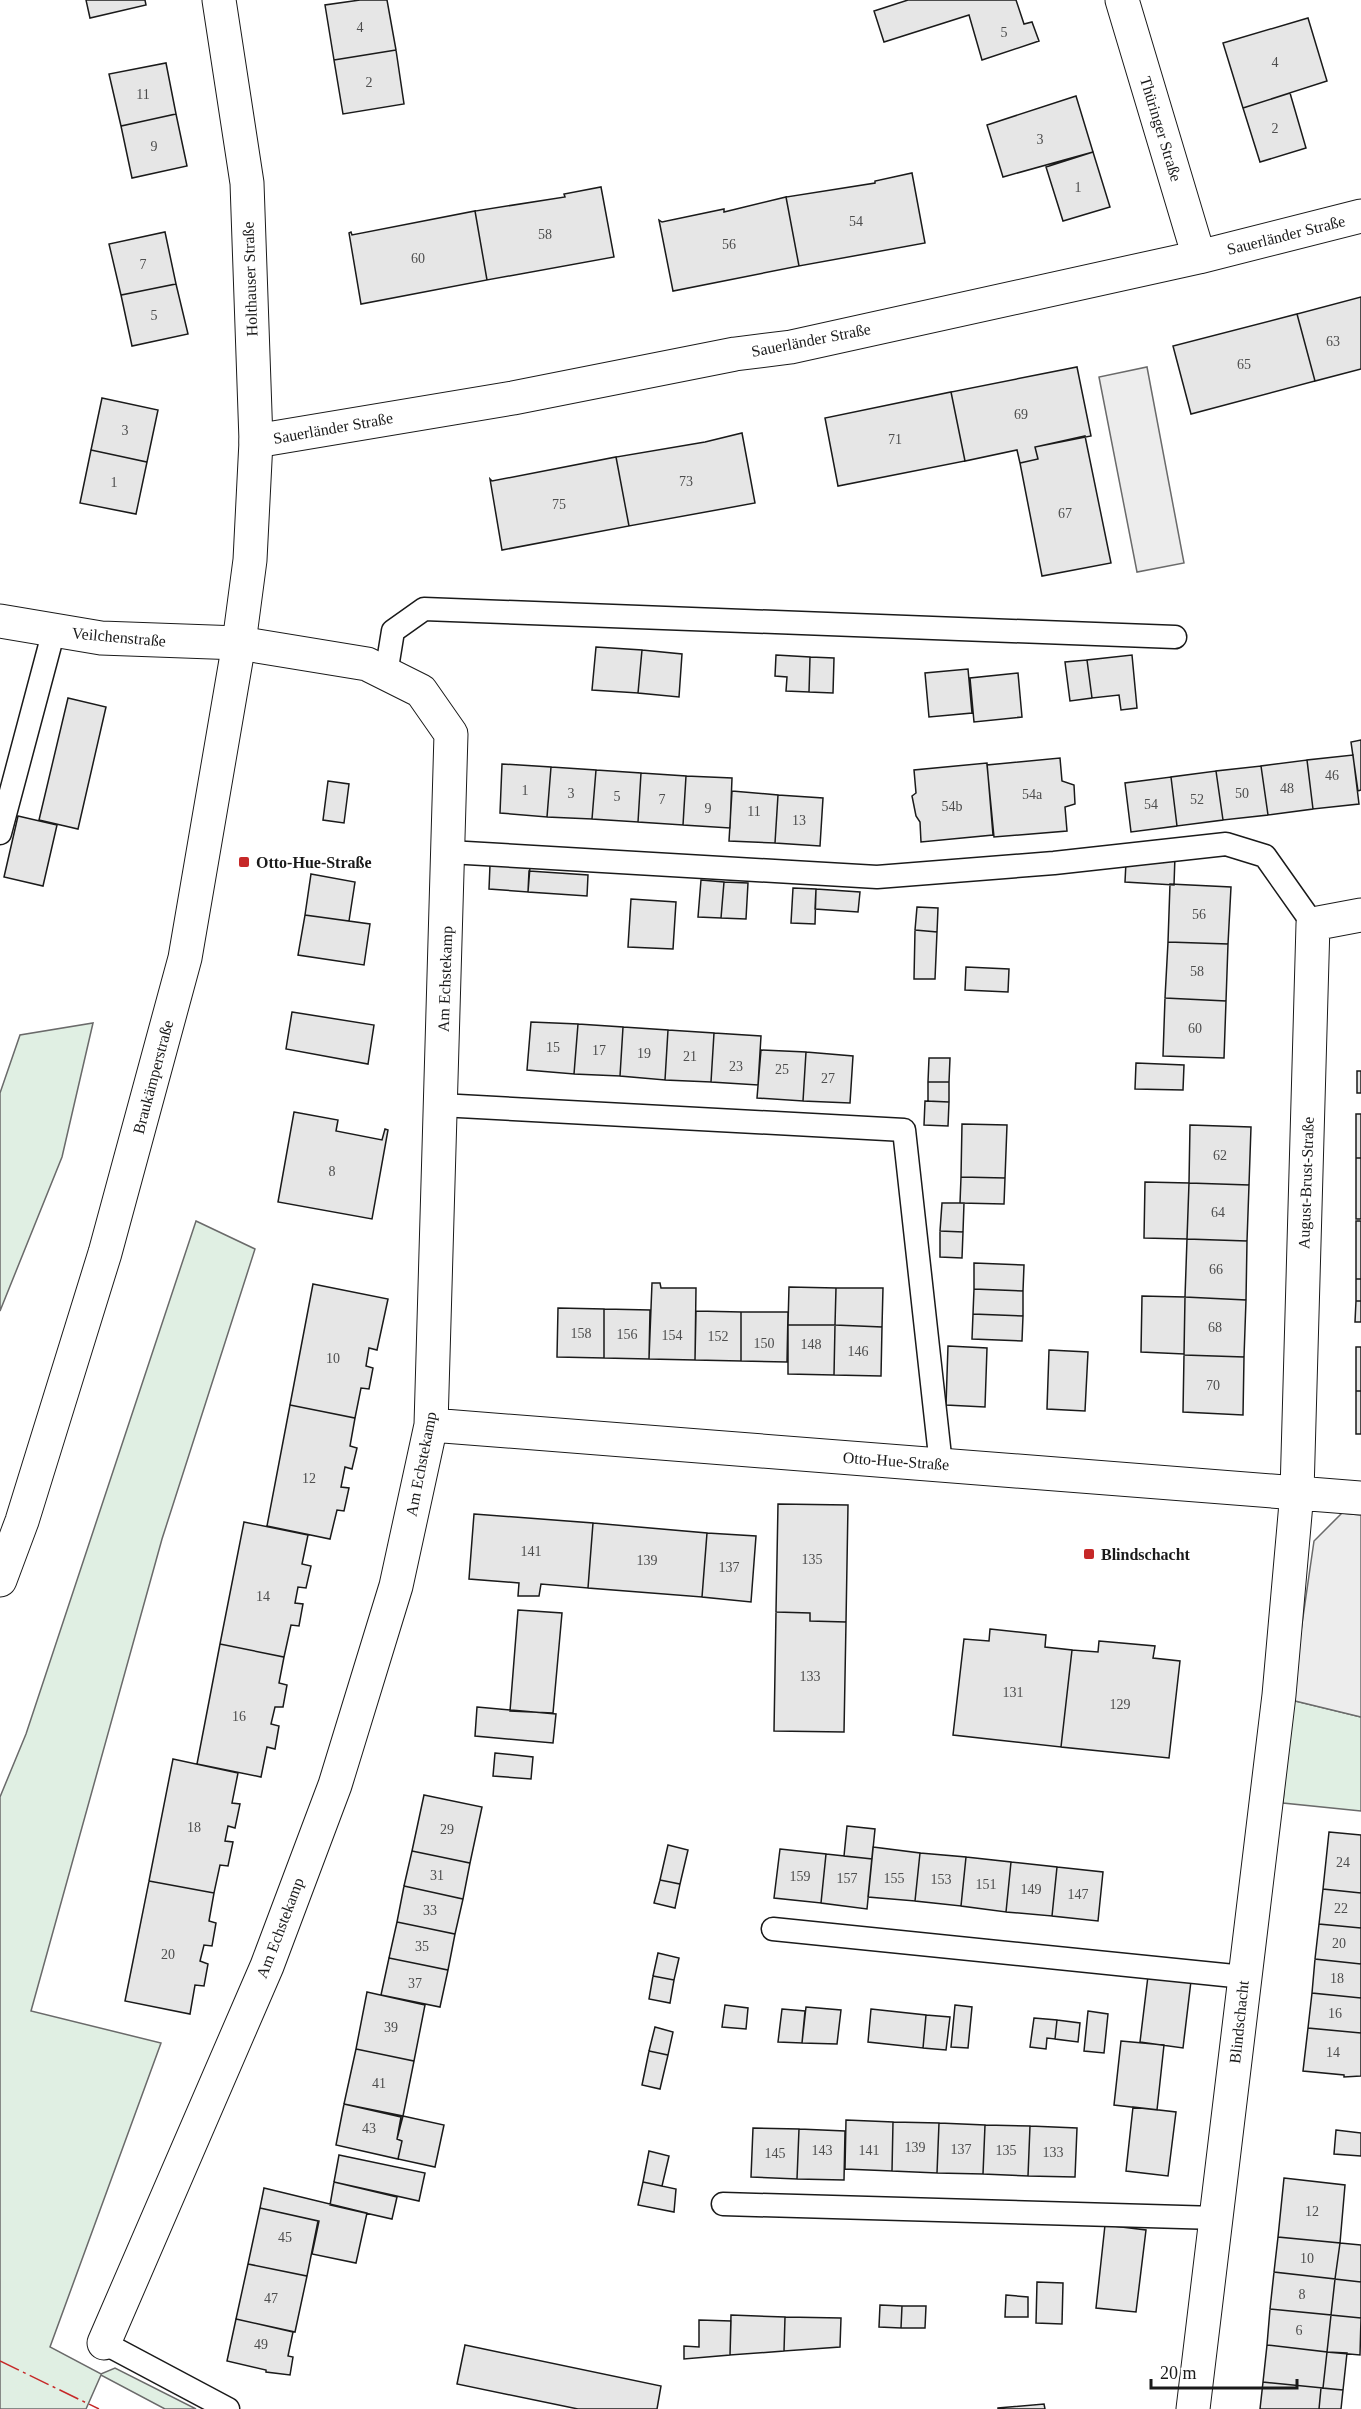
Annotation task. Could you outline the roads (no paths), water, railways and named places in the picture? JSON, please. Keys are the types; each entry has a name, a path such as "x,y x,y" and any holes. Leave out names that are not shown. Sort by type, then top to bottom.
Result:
{"street":[{"name":"Holthauser Straße","path":"219,0 247,183 256,441 250,560"},
{"name":"Thüringer Straße","path":"1122,0 1199,257"},
{"name":"Sauerländer Straße","path":"256,441 513,398 735,354 791,346 1199,257 1361,216"},
{"name":"Braukämperstraße","path":"0,1580 22,1521 105,1253 185,958 239,643 250,560"},
{"name":"Veilchenstraße","path":"0,621 144,642 239,643"},
{"name":"Am Echstekamp","path":"104,2343 267,1965 335,1785 396,1586 431,1425 451,734 421,692 368,664 239,643"},
{"path":"1313,924 1361,915"},
{"name":"August-Brust-Straße","path":"1298,1492 1313,924"},
{"name":"Otto-Hue-Straße","path":"431,1425 1361,1498"},
{"name":"Blindschacht","path":"1193,2409 1278,1695 1298,1492"}],"lane":[{"path":"386,674 393,631 424,609 1175,636"},
{"path":"0,832 54,630"},
{"path":"449,852 877,877 1054,863 1226,844 1265,856 1313,924"},
{"path":"441,1106 904,1130 941,1465"},
{"path":"773,1929 1244,1977"},
{"path":"723,2204 1217,2218"},
{"path":"104,2343 228,2409"}],"place":[{"name":"Otto-Hue-Straße","path":"244,862"},
{"name":"Blindschacht","path":"1089,1554"}]}
